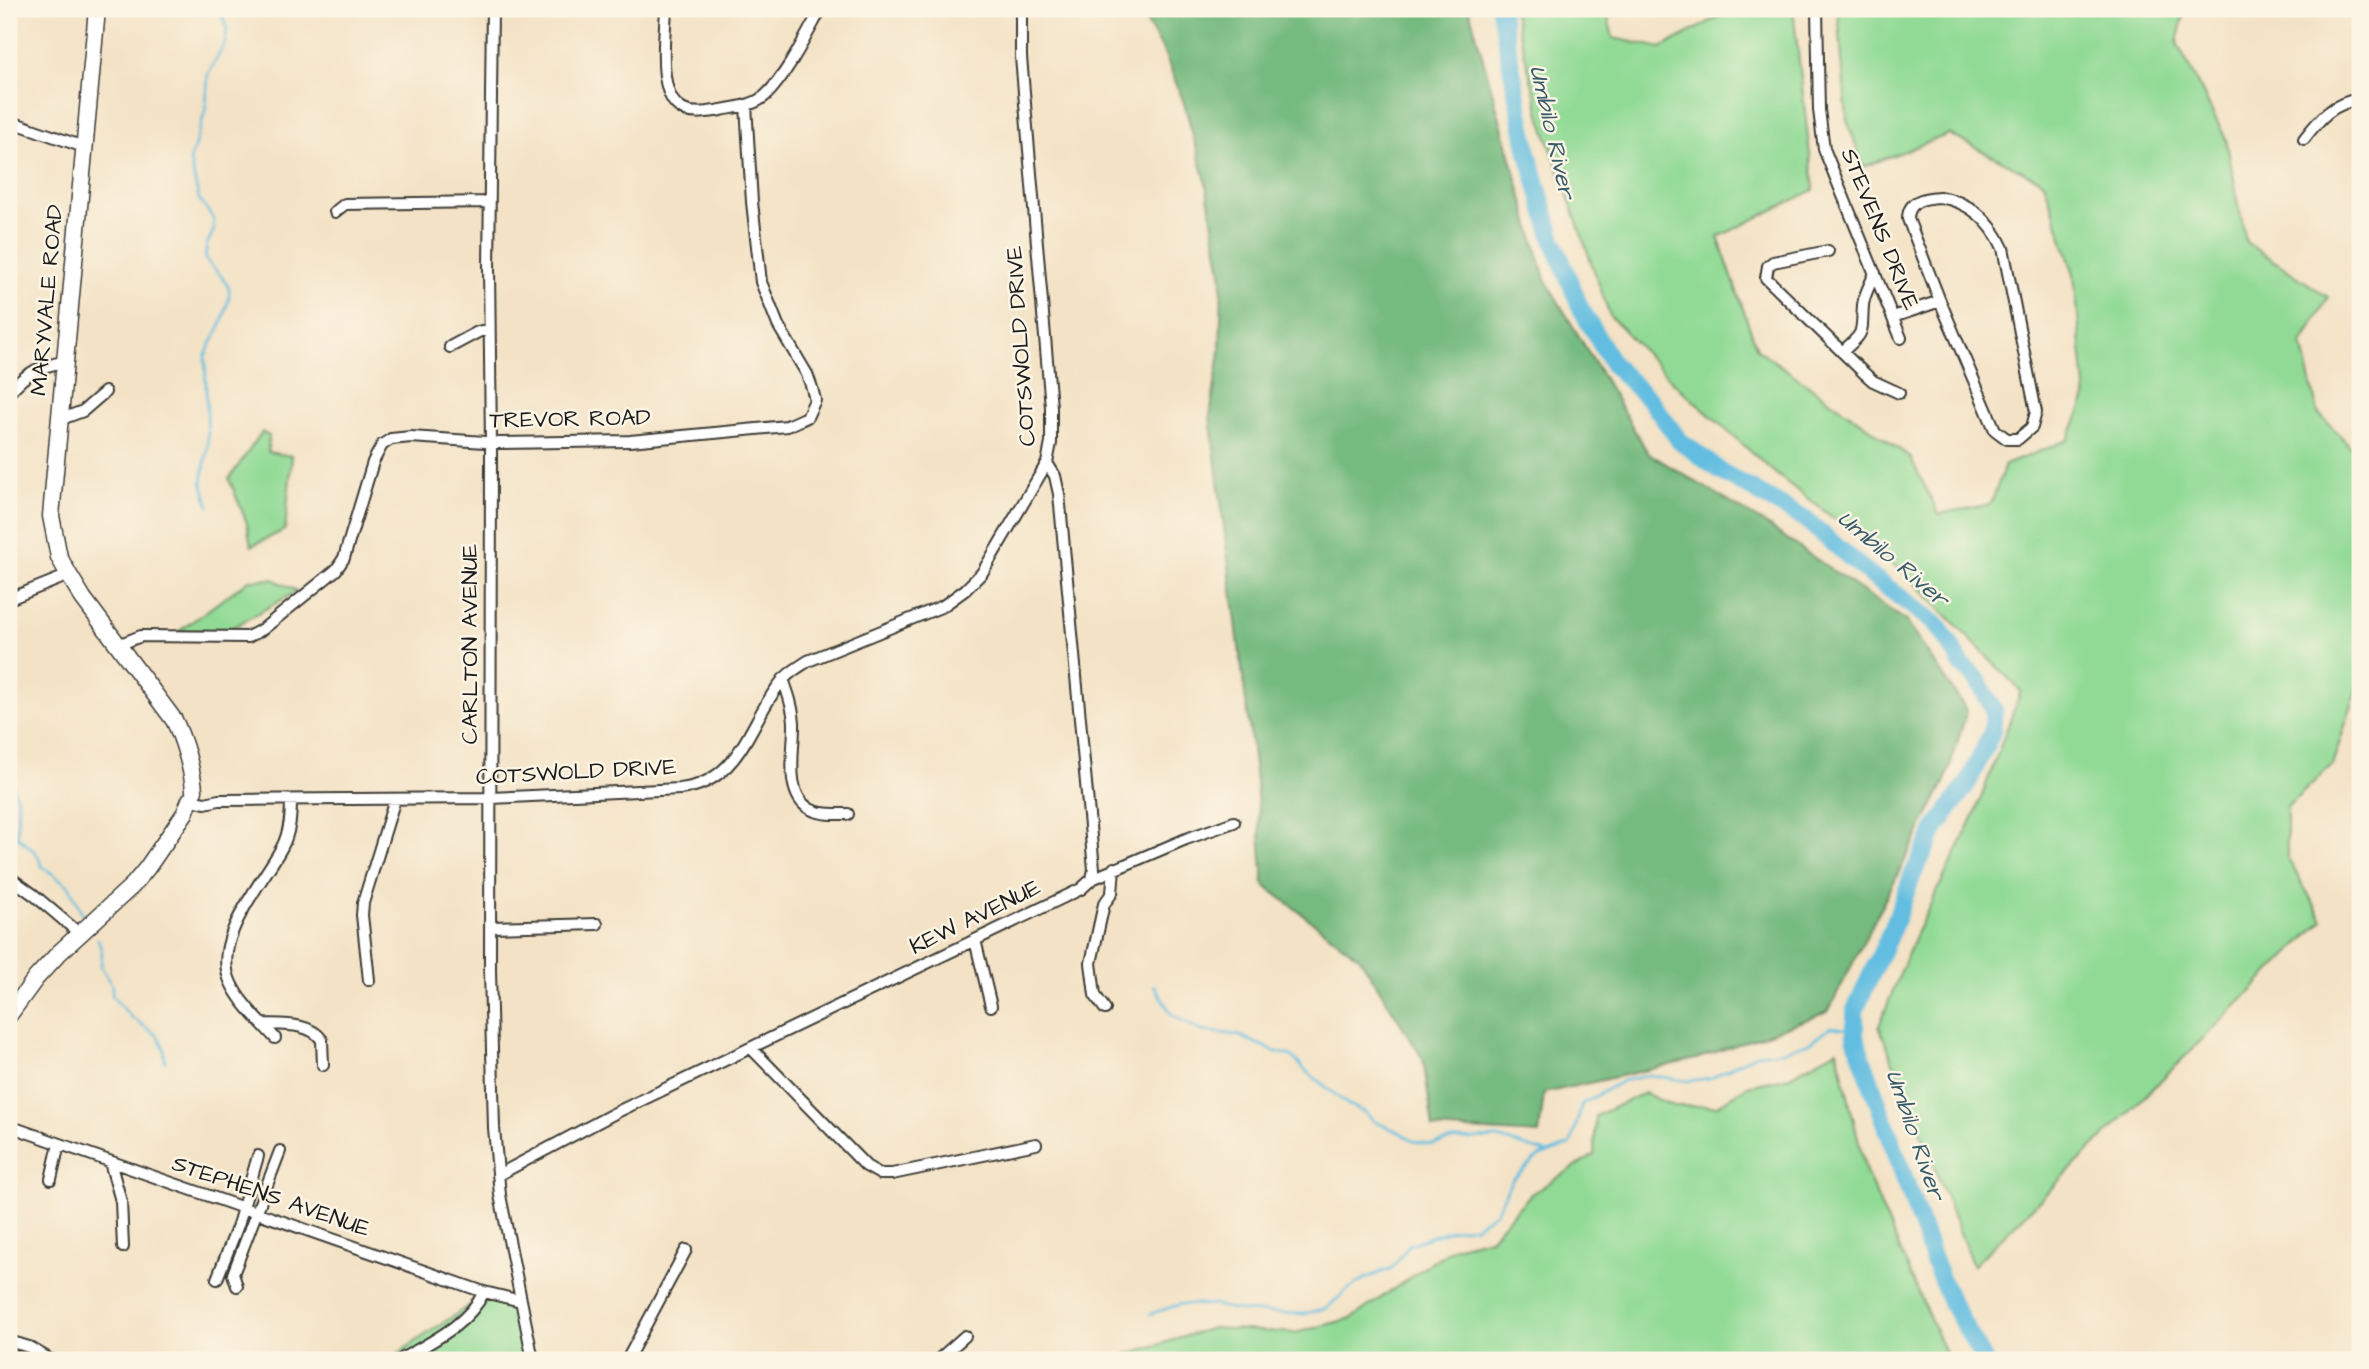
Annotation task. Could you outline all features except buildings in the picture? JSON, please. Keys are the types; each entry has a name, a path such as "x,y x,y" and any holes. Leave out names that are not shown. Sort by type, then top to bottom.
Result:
{"street":[{"name":"MARYVALE ROAD","path":"9,1015 36,978 133,885 147,868 172,828 177,810 190,795 188,766 174,720 68,575 59,557 51,516 97,9"},
{"name":"CARLTON AVENUE","path":"492,9 489,329 494,1104 498,1175 533,1360"},
{"path":"666,9 665,83 678,107 686,111 707,113 746,105 764,96 773,87 821,9"},
{"name":"COTSWOLD DRIVE","path":"190,795 205,803 219,800 491,798 680,789 703,784 740,751 783,679 808,661 943,606 965,590 982,573 1047,463 1051,443 1051,407 1021,57 1021,9"},
{"name":"STEVENS DRIVE","path":"1818,9 1818,81 1822,136 1829,164 1901,338"},
{"path":"2304,139 2332,108 2360,99"},
{"name":"TREVOR ROAD","path":"118,645 141,636 248,636 263,629 326,581 344,558 373,462 383,445 391,439 411,437 491,442 630,441 787,426 807,417 815,400 812,388 807,374 778,325 761,282 752,202 746,105"},
{"path":"9,121 84,147"},
{"path":"1939,197 1953,199 1977,214 1997,235 2003,248 2036,412 2032,427 2018,439 2007,439 1995,430 1940,301 1908,219 1908,210 1912,205 1928,198 1939,197"},
{"path":"335,212 345,204 489,202"},
{"path":"1828,251 1773,262 1768,266 1766,278 1873,381 1899,393"},
{"path":"1842,352 1860,335 1864,327 1865,295 1875,273"},
{"path":"1893,317 1940,301"},
{"path":"450,347 489,329"},
{"path":"11,390 41,366 64,362"},
{"path":"9,363 11,390"},
{"path":"59,420 83,411 105,392"},
{"path":"1047,463 1055,476 1059,494 1094,869 1092,879"},
{"path":"9,599 68,575"},
{"path":"783,679 791,701 794,721 794,786 797,797 810,809 822,813 848,814"},
{"path":"369,980 363,902 395,799"},
{"path":"275,1038 232,986 225,969 234,929 283,846 290,820 291,800"},
{"name":"KEW AVENUE","path":"498,1175 615,1113 1081,889 1092,879 1114,868 1234,822"},
{"path":"1105,1009 1095,995 1091,963 1104,904 1112,893 1114,868"},
{"path":"9,877 80,934"},
{"path":"491,927 597,924"},
{"path":"975,940 991,1006"},
{"path":"262,1024 298,1026 314,1031 322,1040 323,1065"},
{"path":"751,1048 866,1166 880,1174 892,1174 1036,1144"},
{"name":"STEPHENS AVENUE","path":"9,1126 484,1292 521,1301"},
{"path":"51,1179 59,1144"},
{"path":"237,1286 233,1274 280,1151"},
{"path":"218,1279 238,1225 258,1156"},
{"path":"110,1162 121,1201 123,1247"},
{"path":"626,1360 686,1250"},
{"path":"400,1360 452,1329 469,1315 484,1292"},
{"path":"939,1360 965,1336"},
{"path":"9,1341 29,1346 51,1360"}],"green space":[{"path":"1139,9 1469,9 1545,279 1648,453 1761,521 1906,621 1967,711 1946,779 1828,1012 1696,1059 1544,1093 1539,1134 1433,1128 1423,1059 1360,958 1264,885 1256,781 1210,416 1220,352 1222,278 1205,178 1184,103 1163,50"},
{"path":"1513,9 1606,9 1613,38 1661,48 1733,9 1793,9 1814,190 1718,237 1757,349 1910,457 1939,514 1991,504 2005,465 2068,440 2086,398 2074,275 2044,182 1949,134 1863,167 1847,120 1838,12 1840,9 2185,9 2177,43 2226,139 2246,242 2328,297 2302,344 2318,413 2360,456 2360,681 2332,765 2287,807 2287,857 2323,920 1973,1266 1879,1026 1915,936 1975,814 2021,691 1906,574 1776,474 1675,384 1610,316 1542,122"},
{"path":"262,432 269,436 268,452 292,456 285,530 251,546 247,523 229,479"},
{"path":"273,579 297,591 230,629 178,632 249,580"},
{"path":"1837,1050 1866,1172 1948,1360 1109,1360 1212,1328 1295,1333 1352,1318 1454,1247 1490,1238 1531,1194 1594,1155 1596,1116 1644,1093 1673,1106 1717,1106 1747,1086 1786,1078"},
{"path":"482,1297 515,1300 527,1360 388,1360"}],"waterway":[{"path":"209,506 202,482 208,445 205,356 223,320 229,288 205,259 207,244 214,230 213,218 199,199 190,161 206,108 208,74 225,43 227,28 219,9"},
{"name":"Umbilo River","path":"1500,9 1528,153 1553,240 1580,307 1613,365 1650,400 1679,440 1720,471 1806,520 1868,573 1936,624 1962,665 1977,679 1994,710 1992,732 1969,781 1936,828 1913,874 1893,927 1855,1010 1855,1037 1934,1262 1950,1300 1984,1360"},
{"path":"9,773 18,803 17,836 37,854 42,866 69,886 83,915"},
{"path":"98,939 102,952 101,966 112,986 112,996 131,1017 158,1036 164,1048 165,1062"},
{"path":"1154,985 1172,1015 1202,1031 1238,1035 1273,1051 1292,1056 1347,1104 1413,1141 1431,1145 1452,1140 1498,1138 1547,1153"},
{"path":"1150,1314 1181,1304 1213,1305 1241,1311 1304,1314 1327,1308 1366,1278 1392,1268 1410,1244 1451,1230 1476,1226 1496,1212 1512,1180 1538,1157 1571,1144 1582,1104 1622,1081 1650,1075 1687,1081 1711,1078 1756,1054 1783,1051 1809,1043 1831,1027 1848,1029 1855,1025"}]}
